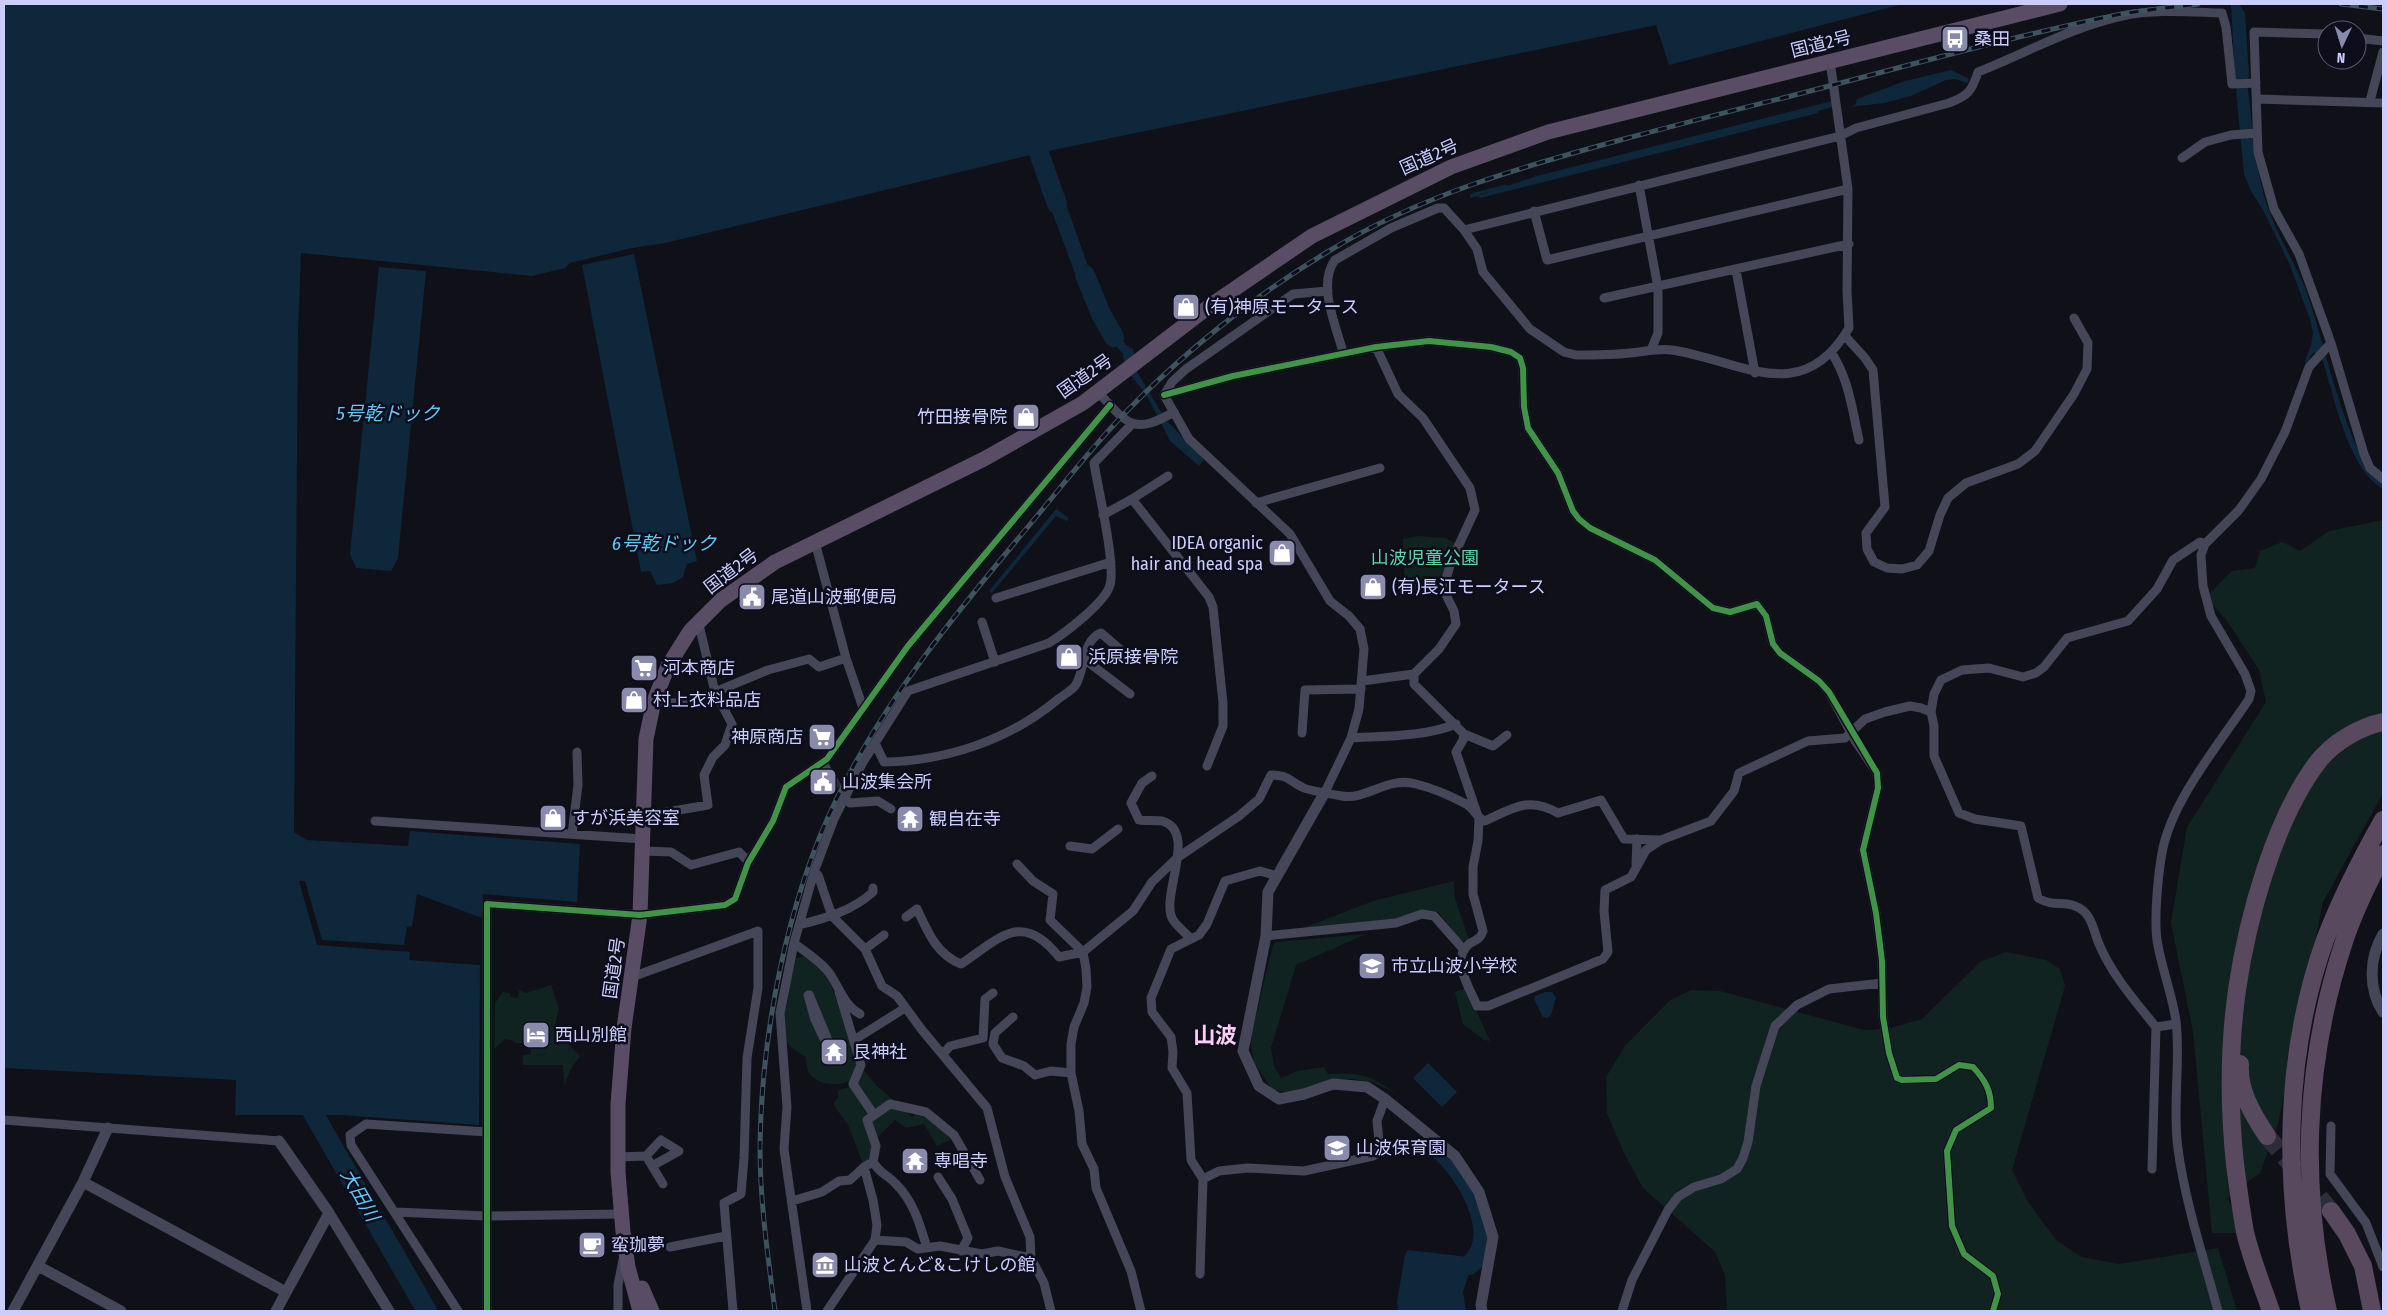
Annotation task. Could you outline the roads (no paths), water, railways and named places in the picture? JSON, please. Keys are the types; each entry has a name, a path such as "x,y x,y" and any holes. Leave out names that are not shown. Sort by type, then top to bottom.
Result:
{"highway":[{"name":"国道2号","path":"640,1311 625,1249 621,1214 618,1104 624,1028 640,915 646,739 654,701 668,666 690,631 738,586 775,562 984,459 1099,393 1143,356 1211,305 1312,236 1450,167 1548,132 2060,4"},
{"path":"2271,1311 2246,1233 2235,1164 2231,1093 2237,990 2253,912 2285,819 2301,787 2318,761 2347,736 2373,724 2383,722"},
{"path":"2310,1311 2296,1240 2291,1157 2293,1100 2299,1049 2308,1001 2325,941 2352,877 2383,820"},
{"path":"2328,1311 2320,1275 2310,1201 2309,1148 2315,1060 2324,1012 2342,946 2383,854"},
{"path":"2253,912 2242,991 2240,1068 2245,1097 2256,1120 2267,1136"},
{"name":"国道2号","path":"620,1197 630,1248 652,1311"},
{"path":"2331,1211 2347,1234 2363,1266 2372,1311"}],"street":[{"path":"1464,230 1534,210 1840,136 1856,128 1961,98 1973,89 1978,72 2078,29 2130,15 2164,11 2222,12 2226,27 2232,84 2256,83"},
{"path":"2317,34 2254,32 2258,152 2274,209 2298,254 2326,349 2364,454 2370,468 2383,479"},
{"path":"2367,39 2383,41"},
{"path":"2370,101 2383,52"},
{"path":"1344,352 1328,292 1329,268 1335,260 1391,228 1438,208 1444,208 1464,230 1477,249 1484,272 1530,329 1564,352 1576,355 1671,350 1755,373 1786,374 1813,366 1832,352 1849,328 1847,290 1849,244 1848,189 1830,62"},
{"path":"2257,99 2370,101 2383,103"},
{"path":"2182,158 2205,142 2231,135 2257,133"},
{"path":"1639,185 1658,288 1658,334 1651,350"},
{"path":"1534,210 1547,260 1848,189"},
{"path":"1604,298 1658,288 1849,244"},
{"path":"1736,270 1755,373"},
{"path":"1164,395 1172,382 1186,369 1293,294 1328,292"},
{"path":"1845,336 1865,358 1872,370 1885,507 1866,534 1867,549 1874,562 1887,568 1902,569 1917,565 1929,551 1940,515 1948,498 1966,483 2018,464 2035,451 2074,394 2087,369 2088,343 2074,318"},
{"path":"1164,395 1232,376 1376,347 1429,341 1492,347 1511,352 1520,358 1523,368 1524,407 1528,428 1534,440 1558,472 1573,511 1579,519 1590,528 1655,560 1713,608 1730,612 1757,604 1766,616 1773,644 1780,653 1819,681 1829,692 1856,742 1877,773 1878,788 1863,850 1876,913 1882,961 1883,1017 1889,1053 1897,1078 1902,1080 1936,1079 1959,1065 1973,1067 1984,1079 1991,1094 1991,1108 1956,1130 1947,1151 1952,1226 1964,1254 1993,1276 1998,1294 1994,1311"},
{"path":"1302,733 1305,690 1362,685 1414,674 1439,649 1456,624 1454,611 1444,586 1451,562 1475,510 1470,488 1423,418 1398,394 1376,347"},
{"path":"2218,1311 2198,1238 2178,1150 2175,1115 2176,1024 2157,940 2156,924 2162,852 2179,806 2250,699 2251,691 2245,674 2211,616 2203,586 2201,554 2205,544 2240,510 2261,479 2285,432 2309,367 2326,349"},
{"path":"1832,352 1842,368 1847,384 1858,440"},
{"path":"1099,393 1132,424 1143,426 1174,412"},
{"path":"1164,395 1189,439 1290,534 1330,601 1349,616 1360,629 1364,649 1359,709 1351,738 1325,792 1268,892 1266,936 1243,1051 1259,1086 1279,1099 1304,1094 1333,1084 1367,1087 1385,1099 1455,1156 1479,1192 1493,1237 1481,1305 1482,1311"},
{"path":"486,1311 487,904 640,915 725,905 735,899 749,862 773,821 786,787 823,763 908,646 1110,405"},
{"path":"807,1311 784,1149 787,1107 780,1013 794,943 814,872 834,819 875,743 908,691 1050,643 1104,597 1110,585 1111,562 1094,463 1132,424"},
{"path":"1256,503 1380,468"},
{"path":"1103,515 1168,476"},
{"path":"1132,499 1209,597 1213,607 1223,726 1207,766"},
{"path":"815,542 846,658 863,708"},
{"path":"2152,1169 2156,1027 2126,989 2099,944 2092,920 2076,906 2049,904 2038,898 2021,826 1975,819 1959,813 1934,756 1934,726 1931,712 1934,694 1941,680 1962,670 1989,668 2023,677 2036,673 2044,667 2067,638 2128,621 2157,590 2174,560 2200,542 2205,544"},
{"path":"996,598 1111,562"},
{"path":"982,622 995,662"},
{"path":"644,816 708,805 704,775 713,757 725,744 732,724 715,692 700,629 690,631"},
{"path":"875,743 884,762 916,762 974,746 1012,731 1046,709 1075,686 1094,636 1101,633 1130,658"},
{"path":"654,701 686,704 768,670 809,659 819,666 846,658"},
{"path":"1084,659 1130,694"},
{"path":"1414,674 1414,684 1464,734 1493,746 1507,736"},
{"path":"1464,734 1463,740 1456,752 1479,819 1478,841 1473,867 1473,887 1482,931 1481,937 1464,950 1460,965 1477,1006 1488,1006 1603,959 1608,952 1604,912 1605,890 1631,877 1646,850 1661,840 1711,821 1734,791 1739,773 1808,741 1845,738 1865,719 1885,712 1910,706 1931,712"},
{"path":"1351,738 1393,736 1444,729 1456,724"},
{"path":"572,834 578,785 577,752"},
{"path":"823,763 833,780"},
{"path":"906,917 917,909 934,944 950,959 961,964 1008,932 1023,930 1047,941 1059,957 1083,952 1133,912 1152,882 1177,858 1239,816 1259,799 1271,775 1287,776 1302,788 1344,797 1358,795 1389,783 1416,784 1468,805 1479,819 1485,821 1520,805 1544,805 1558,812 1601,800 1624,840 1661,840"},
{"path":"1152,776 1142,783 1131,803 1139,820 1161,821 1168,824 1176,832 1178,841 1171,898 1172,917 1190,938"},
{"path":"845,799 850,803 878,801 891,809"},
{"path":"375,821 572,834 643,845 671,852 691,865 739,852 749,862"},
{"path":"1070,846 1092,849 1118,829"},
{"path":"1636,868 1637,840"},
{"path":"1017,864 1033,881 1053,894 1050,920 1083,952 1087,988 1084,1003 1074,1026 1071,1073 1079,1111 1082,1144 1094,1169 1096,1188 1132,1271 1141,1311"},
{"path":"814,872 818,876 832,916 865,949 882,986 897,996 987,1108 1006,1177 1030,1237 1031,1258 1044,1283 1051,1311"},
{"path":"1200,1274 1203,1179 1191,1160 1187,1093 1172,1068 1173,1052 1171,1037 1152,1012 1151,998 1171,949 1199,935 1207,924 1225,881 1260,872 1277,876"},
{"path":"799,925 832,916 861,903 873,892 873,888"},
{"path":"1266,936 1396,923 1422,914 1434,916 1464,950"},
{"path":"632,977 758,930 758,988 747,1058 741,1194 724,1203 733,1311"},
{"path":"2383,934 2373,964 2372,987 2383,1012"},
{"path":"865,949 884,935"},
{"path":"794,943 829,972 839,992 861,1065 853,1084 874,1115"},
{"path":"1622,1311 1632,1280 1668,1210 1678,1197 1694,1187 1721,1179 1737,1169 1743,1158 1748,1142 1756,1086 1775,1026 1797,1005 1829,989 1882,983"},
{"path":"839,992 852,1010 860,1014"},
{"path":"943,1054 950,1046 983,1038 985,1000 993,993"},
{"path":"808,994 810,994 831,1045 828,1047 814,1020 808,994"},
{"path":"854,1040 905,1008"},
{"path":"1014,1017 995,1033 993,1044 1002,1058 1024,1066 1035,1075 1051,1071 1071,1073"},
{"path":"2156,1027 2176,1024"},
{"path":"1203,1179 1219,1171 1248,1168 1304,1172 1373,1156 1380,1151 1377,1121 1385,1099"},
{"path":"927,1248 915,1210 895,1183 881,1174 873,1162 876,1146 867,1120 890,1104 926,1112 954,1135 980,1180"},
{"path":"4,1120 279,1141 329,1213 389,1311"},
{"path":"458,1311 396,1212 351,1145 350,1135 366,1124 487,1132"},
{"path":"2331,1126 2330,1174 2366,1223 2383,1267"},
{"path":"13,1311 83,1182 108,1128"},
{"path":"618,1157 646,1156 661,1140 679,1151 652,1166"},
{"path":"646,1156 662,1184"},
{"path":"792,1201 822,1192 839,1182 850,1180 864,1167 873,1162"},
{"path":"827,1311 875,1240 877,1225 864,1167"},
{"path":"938,1177 952,1199 968,1238 961,1251"},
{"path":"83,1182 286,1292"},
{"path":"396,1212 486,1216 621,1214"},
{"path":"276,1311 329,1213"},
{"path":"670,1246 726,1236"},
{"path":"875,1240 906,1242 918,1250 940,1246 982,1254 998,1250 1031,1258"},
{"path":"618,1311 618,1285 625,1249"},
{"path":"38,1266 121,1311"}],"water":[{"path":"4,4 1903,4 1669,65 1656,25 1039,153 665,243 632,248 570,263 565,268 532,276 301,253 298,332 294,832 307,840 408,846 410,831 580,844 577,902 483,894 482,918 417,894 412,926 407,927 404,945 322,940 305,881 299,881 317,945 410,952 409,960 480,965 479,1125 341,1115 235,1115 236,1080 4,1068"},
{"path":"2231,4 2239,4 2245,13 2249,76 2247,80 2256,153 2264,196 2277,230 2303,283 2347,422 2358,449 2370,471 2383,484 2383,489 2371,479 2352,449 2344,432 2323,362 2318,353 2313,353 2306,364 2305,361 2313,333 2310,319 2289,263 2244,174 2236,90 2238,81 2235,78"},
{"path":"1951,70 1969,79 1967,83 1955,79 1946,80 1911,96 1884,103 1850,107 1855,105 1857,99 1905,81"},
{"path":"1832,101 1833,107 1818,111 1818,113 1480,198 1478,196 1470,198 1470,194 1478,192 1480,195 1537,176"},
{"path":"1056,176 1099,297 1086,303 1041,182"},
{"name":"6号乾ドック","path":"634,254 697,561 687,564 683,577 673,583 657,585 650,571 641,572 582,265"},
{"name":"5号乾ドック","path":"379,267 426,271 398,558 391,571 356,568 350,554"},
{"path":"1105,311 1126,345 1133,349 1137,372 1166,420 1204,459 1199,466 1170,441 1147,396 1132,377 1124,362 1123,354 1105,334 1094,316"},
{"path":"1056,509 1069,518 1067,521 1056,516 992,593 989,591"},
{"path":"1545,992 1552,992 1556,998 1551,1015 1547,1018 1543,1017 1534,999 1535,996"},
{"path":"1428,1063 1457,1092 1442,1107 1413,1078"},
{"path":"1408,1250 1467,1258 1470,1270 1463,1292 1466,1311 1398,1311 1397,1302 1405,1255"}],"waterway":[{"path":"1039,153 1057,204"},
{"path":"1475,194 1506,186"},
{"path":"1085,275 1101,314 1114,337"},
{"name":"大田川","path":"301,1092 427,1311"},
{"path":"1440,1150 1450,1160 1470,1188 1482,1222 1483,1238 1479,1253 1469,1265"}],"tunnel":[{"path":"833,780 845,799"},
{"path":"2267,1136 2331,1211"}],"railway":[{"path":"775,1311 760,1169 765,1060 780,969 804,880 819,838 856,761 878,724 926,654 978,587 1088,454 1147,391 1221,326 1301,268 1364,231 1399,214 1472,184 1547,160 1624,139 1988,45 2123,14 2198,4"},
{"path":"2341,4 2383,9"}],"place":[{"name":"桑田","path":"1955,39"},
{"name":"(有)神原モータース","path":"1186,307"},
{"name":"竹田接骨院","path":"1026,417"},
{"name":"IDEA organic hair and head spa","path":"1282,553"},
{"name":"(有)長江モータース","path":"1373,587"},
{"name":"尾道山波郵便局","path":"752,597"},
{"name":"浜原接骨院","path":"1069,657"},
{"name":"河本商店","path":"644,668"},
{"name":"村上衣料品店","path":"634,700"},
{"name":"神原商店","path":"822,737"},
{"name":"山波集会所","path":"823,782"},
{"name":"すが浜美容室","path":"553,818"},
{"name":"観自在寺","path":"910,819"},
{"name":"市立山波小学校","path":"1372,966"},
{"name":"西山別館","path":"536,1035"},
{"name":"艮神社","path":"834,1052"},
{"name":"山波保育園","path":"1337,1148"},
{"name":"専唱寺","path":"915,1161"},
{"name":"蛮珈夢","path":"592,1245"},
{"name":"山波とんど&こけしの館","path":"825,1265"}],"district":[{"name":"山波","path":"1215,1035"}],"park label":[{"name":"山波児童公園","path":"1425,558"}]}
